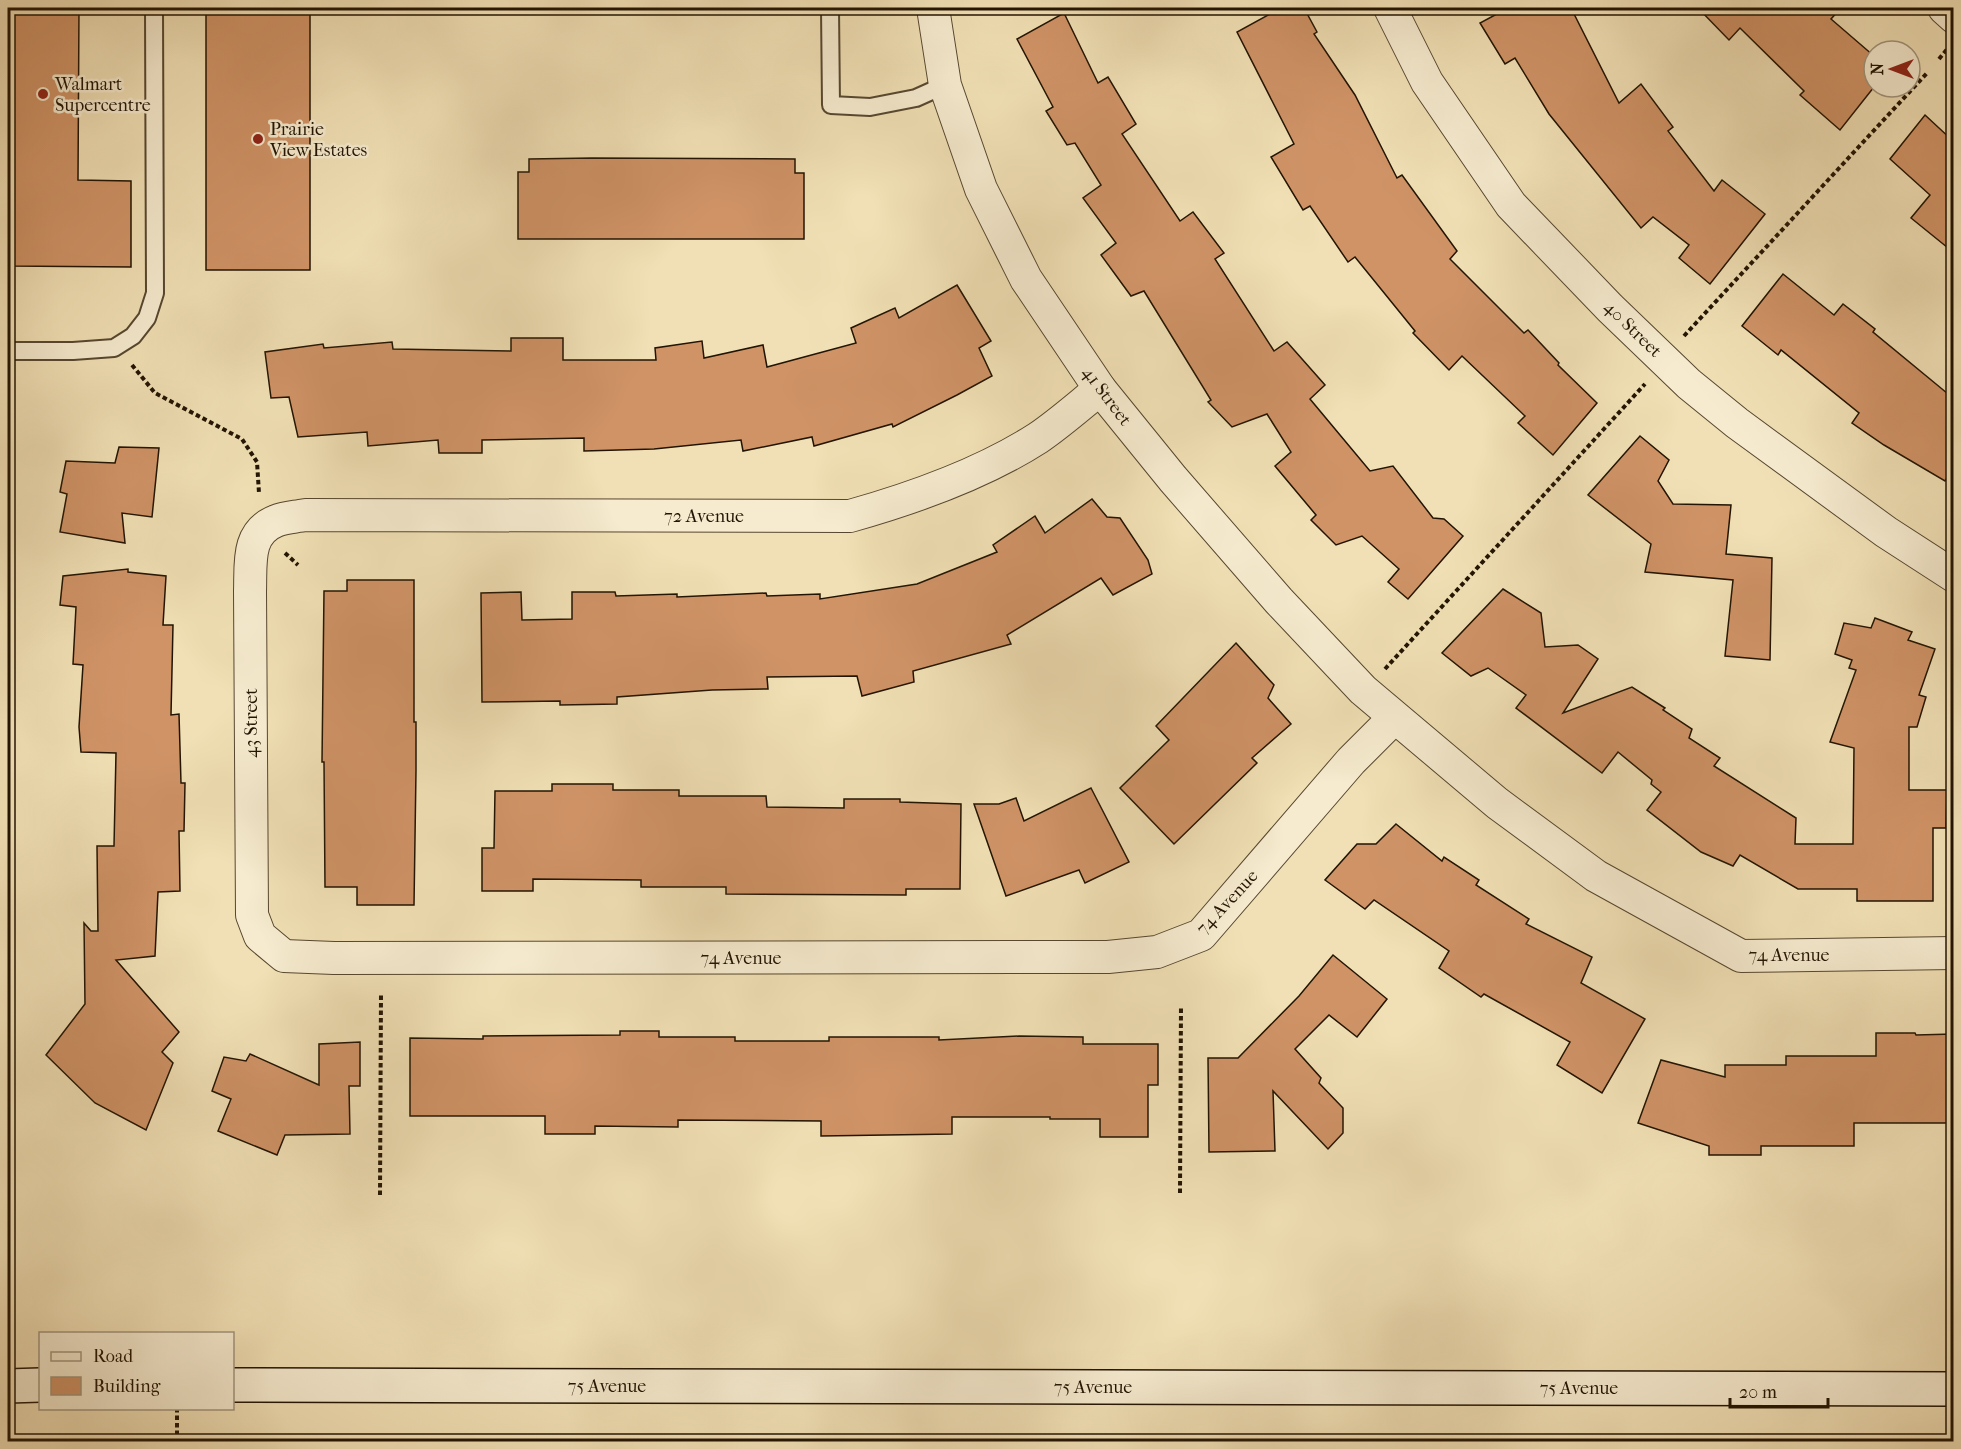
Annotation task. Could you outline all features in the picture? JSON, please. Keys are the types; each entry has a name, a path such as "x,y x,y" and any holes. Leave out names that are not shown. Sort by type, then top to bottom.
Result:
{"main road":[{"path":"8,1386 39,1385"},
{"name":"75 Avenue","path":"234,1385 1953,1389"}],"street":[{"name":"41 Street","path":"933,8 945,85 981,189 1026,279 1100,389 1173,479 1279,601 1363,690 1394,718"},
{"name":"40 Street","path":"1390,8 1427,82 1511,205 1610,308 1689,384 1737,423 1886,532 1953,576"},
{"path":"1944,8 1953,17"},
{"name":"72 Avenue","path":"276,521 305,515 850,516 907,500 972,473 1035,440 1100,389"},
{"name":"43 Street","path":"260,936 252,915 250,591 253,541 262,530 276,521"},
{"name":"74 Avenue","path":"260,936 284,956 333,958 1108,957 1157,952 1201,935 1351,761 1394,718 1497,803 1596,876 1741,956 1953,953"}],"lane":[{"path":"8,351 73,351 114,348 133,336 147,318 155,293 154,8"},
{"path":"830,8 831,105 870,107 916,99 945,85"}],"path":[{"path":"1684,336 1928,73"},
{"path":"114,348 155,393 242,439 257,462"},
{"path":"1388,666 1644,385"},
{"path":"380,1196 381,994"},
{"path":"1180,1193 1181,1006"},
{"path":"177,1410 177,1442"}],"building":[{"name":"Walmart Supercentre","path":"8,8 79,8 78,180 131,181 131,267 8,266"},
{"name":"Prairie View Estates","path":"206,8 310,8 310,270 206,270"},
{"path":"1281,8 1304,8 1317,32 1314,34 1355,95 1397,178 1402,175 1457,251 1450,259 1524,333 1528,330 1559,363 1558,365 1597,403 1553,455 1518,423 1525,416 1462,356 1449,370 1413,333 1415,331 1355,257 1348,262 1310,206 1303,210 1271,157 1294,144 1237,32"},
{"path":"1508,8 1571,8 1619,103 1641,84 1673,127 1668,131 1714,191 1722,180 1765,214 1710,284 1679,258 1689,245 1653,217 1641,228 1549,114 1515,58 1505,64 1480,23"},
{"path":"1698,8 1841,8 1831,19 1862,46 1862,99 1865,99 1840,130 1800,95 1804,91 1740,28 1729,40"},
{"path":"1064,13 1098,83 1108,77 1136,124 1122,134 1180,221 1193,212 1224,253 1215,259 1274,351 1287,342 1325,385 1310,399 1370,471 1393,466 1433,518 1444,519 1463,536 1408,599 1388,582 1399,569 1362,536 1336,545 1311,520 1316,515 1275,466 1291,452 1267,414 1232,427 1208,402 1211,400 1144,291 1131,296 1101,255 1116,243 1083,198 1101,185 1075,143 1067,145 1046,111 1053,107 1017,39"},
{"path":"1925,115 1953,141 1953,252 1911,218 1930,195 1890,159"},
{"path":"529,159 795,159 795,173 804,173 804,239 518,239 518,172 529,172"},
{"path":"1783,274 1834,315 1843,304 1953,398 1953,468 1945,481 1852,423 1859,413 1781,350 1778,355 1742,326"},
{"path":"957,285 991,341 979,348 992,376 893,427 892,424 814,446 812,437 743,451 741,440 654,449 584,451 584,438 482,440 482,453 439,453 438,440 368,446 367,432 298,437 289,397 271,398 265,352 323,344 324,348 392,342 393,349 511,351 511,338 563,338 563,360 656,360 655,348 702,341 704,358 763,345 767,367 856,343 851,328 895,308 899,318"},
{"path":"1640,436 1669,460 1658,481 1673,504 1731,505 1726,554 1772,558 1770,660 1725,656 1733,580 1645,572 1651,544 1588,495"},
{"path":"119,447 159,448 152,517 122,513 125,543 60,532 67,494 60,492 66,461 115,463"},
{"path":"1092,499 1107,517 1120,518 1148,560 1152,574 1113,595 1101,578 1007,635 1011,644 913,671 914,682 862,696 857,676 767,677 768,689 712,690 617,697 617,704 560,705 560,701 482,702 481,593 521,592 522,620 572,619 572,592 615,592 616,596 677,594 677,597 766,593 767,596 820,594 820,599 917,584 997,552 993,545 1035,516 1045,533"},
{"path":"128,569 128,572 166,576 163,625 173,625 171,715 179,714 181,783 185,783 184,831 179,831 180,891 158,892 155,956 116,960 179,1032 162,1052 173,1063 146,1130 95,1103 46,1055 85,1004 84,923 91,931 98,931 97,846 114,846 116,753 81,752 79,727 83,665 73,664 76,607 60,605 63,576"},
{"path":"347,580 414,580 416,770 414,905 357,905 357,887 325,887 324,762 322,762 324,591 347,591"},
{"path":"1503,589 1541,613 1545,647 1578,645 1598,659 1563,713 1632,687 1692,729 1689,738 1720,758 1714,766 1796,818 1795,844 1853,844 1854,748 1830,742 1856,670 1849,668 1852,660 1835,654 1844,623 1871,628 1875,618 1912,632 1908,640 1935,649 1919,695 1926,697 1917,727 1909,727 1909,790 1947,790 1946,828 1933,828 1933,901 1857,901 1857,889 1798,889 1740,855 1733,866 1701,852 1647,810 1661,792 1651,784 1652,780 1618,752 1602,773 1516,708 1526,695 1488,668 1471,676 1442,653"},
{"path":"1236,643 1274,685 1268,698 1291,724 1252,758 1257,763 1174,844 1120,788 1169,740 1156,726"},
{"path":"552,784 613,784 613,790 679,790 679,796 766,796 767,807 844,808 844,799 900,799 900,802 961,804 960,889 906,889 906,895 726,894 726,887 641,887 641,880 533,879 533,891 482,891 482,848 494,848 495,791 552,791"},
{"path":"1091,788 1129,862 1085,883 1079,870 1006,896 974,804 999,804 1016,798 1024,821"},
{"path":"1396,824 1442,861 1444,857 1479,880 1476,885 1529,919 1526,924 1592,957 1581,983 1645,1019 1602,1093 1557,1065 1570,1042 1484,994 1481,997 1439,968 1449,951 1374,900 1365,909 1325,880 1357,844 1376,844"},
{"path":"1333,955 1387,999 1357,1037 1329,1015 1295,1049 1321,1078 1319,1083 1343,1108 1343,1133 1328,1149 1273,1091 1275,1151 1209,1152 1208,1058 1238,1058 1299,996"},
{"path":"620,1031 659,1031 659,1037 735,1037 735,1041 829,1041 829,1037 939,1037 939,1040 1019,1036 1083,1037 1083,1044 1158,1044 1158,1085 1148,1085 1148,1137 1100,1137 1100,1119 1050,1119 1050,1117 952,1117 952,1134 821,1136 821,1121 678,1120 678,1127 595,1126 595,1134 545,1134 545,1116 410,1116 410,1038 483,1039 483,1036 620,1035"},
{"path":"1876,1033 1953,1034 1953,1123 1854,1123 1854,1146 1761,1146 1761,1155 1709,1155 1709,1146 1638,1123 1661,1060 1725,1077 1725,1065 1786,1065 1786,1056 1876,1056"},
{"path":"360,1042 360,1086 349,1086 350,1134 285,1135 277,1155 218,1131 231,1099 212,1091 224,1057 246,1061 250,1054 319,1085 319,1044"}],"place":[{"name":"Walmart Supercentre","path":"43,94"},
{"name":"Prairie View Estates","path":"258,139"}]}
